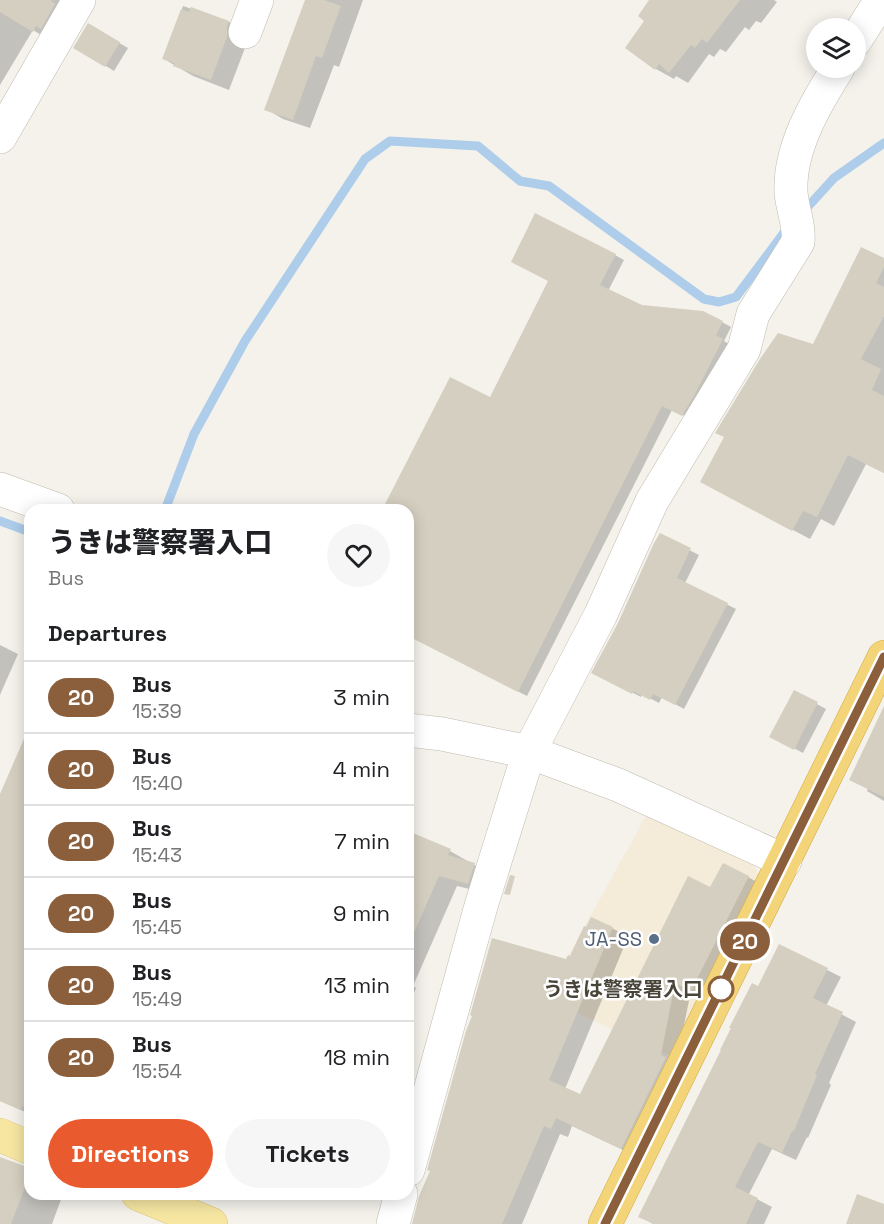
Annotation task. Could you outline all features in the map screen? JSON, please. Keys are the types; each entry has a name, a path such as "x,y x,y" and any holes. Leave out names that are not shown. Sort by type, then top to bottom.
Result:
{"highway":[{"path":"605,1224 884,657"}],"main road":[{"path":"0,1135 24,1145"},
{"path":"153,1200 211,1224"}],"street":[{"path":"0,137 79,0"},
{"path":"245,32 257,0"},
{"path":"866,24 883,0"},
{"path":"414,1148 481,906 529,752 601,614 652,501 744,349 753,314 798,242 797,221 791,192 794,163 803,130 832,78"},
{"path":"0,489 41,504"},
{"path":"414,731 442,734 529,752 618,785 784,861"},
{"path":"393,1224 399,1200"}],"shaded area":[{"name":"JA-SS","path":"647,814 754,863 760,880 670,1056 545,998"}],"building":[{"path":"0,0 52,0 55,4 41,29 36,26 33,32 0,12"},
{"path":"305,0 324,0 341,6 322,58 316,56 293,120 264,110"},
{"path":"649,0 740,0 707,43 702,39 695,48 691,45 669,73 659,64 655,70 625,48 644,21 638,16"},
{"path":"191,7 229,21 227,37 211,80 173,66 174,63 162,59 181,9 189,12"},
{"path":"88,23 120,42 105,67 73,48"},
{"path":"535,213 616,254 600,285 642,305 703,311 723,321 716,335 723,339 682,416 662,406 518,692 414,639 414,504 385,504 450,377 490,397 548,281 511,262"},
{"path":"861,247 884,258 884,267 876,283 884,287 884,316 861,359 881,369 872,390 884,396 884,473 848,455 817,517 803,511 792,531 700,482 724,437 715,433 760,359 778,333 813,344"},
{"path":"660,533 691,548 677,578 728,603 675,705 653,694 650,700 633,691 632,694 591,673 618,623"},
{"path":"794,690 818,702 794,750 769,737"},
{"path":"884,706 884,797 849,780"},
{"path":"24,739 24,1107 22,1106 21,1110 0,1101 0,794"},
{"path":"414,834 451,849 448,855 475,863 468,884 439,876 414,932"},
{"path":"723,863 749,876 691,991 675,983 661,1055 666,1057 621,1149 556,1118 551,1129 544,1126 502,1224 412,1224 419,1196 430,1171 427,1170 492,938 566,959 568,955 570,956 584,926 586,927 591,917 613,927 549,1080 580,1094 688,876 710,887"},
{"path":"510,875 515,876 510,895 504,894"},
{"path":"779,944 828,968 813,998 843,1012 815,1074 817,1075 794,1131 782,1153 758,1142 735,1187 758,1198 746,1224 654,1224 638,1217 752,983 758,986"},
{"path":"0,1157 24,1166 24,1190 11,1224 0,1224"},
{"path":"857,1194 884,1204 884,1224 846,1224"}],"waterway":[{"path":"167,504 194,434 245,341 365,159 390,141 478,146 520,181 549,186 704,299 719,302 736,297 789,226"},
{"path":"803,212 834,178 884,143"},
{"path":"0,521 24,530"}],"bus line":[{"name":"20","path":"605,1224 884,657"}],"place":[{"name":"JA-SS","path":"654,939"},
{"name":"うきは警察署入口","path":"721,989"}]}
